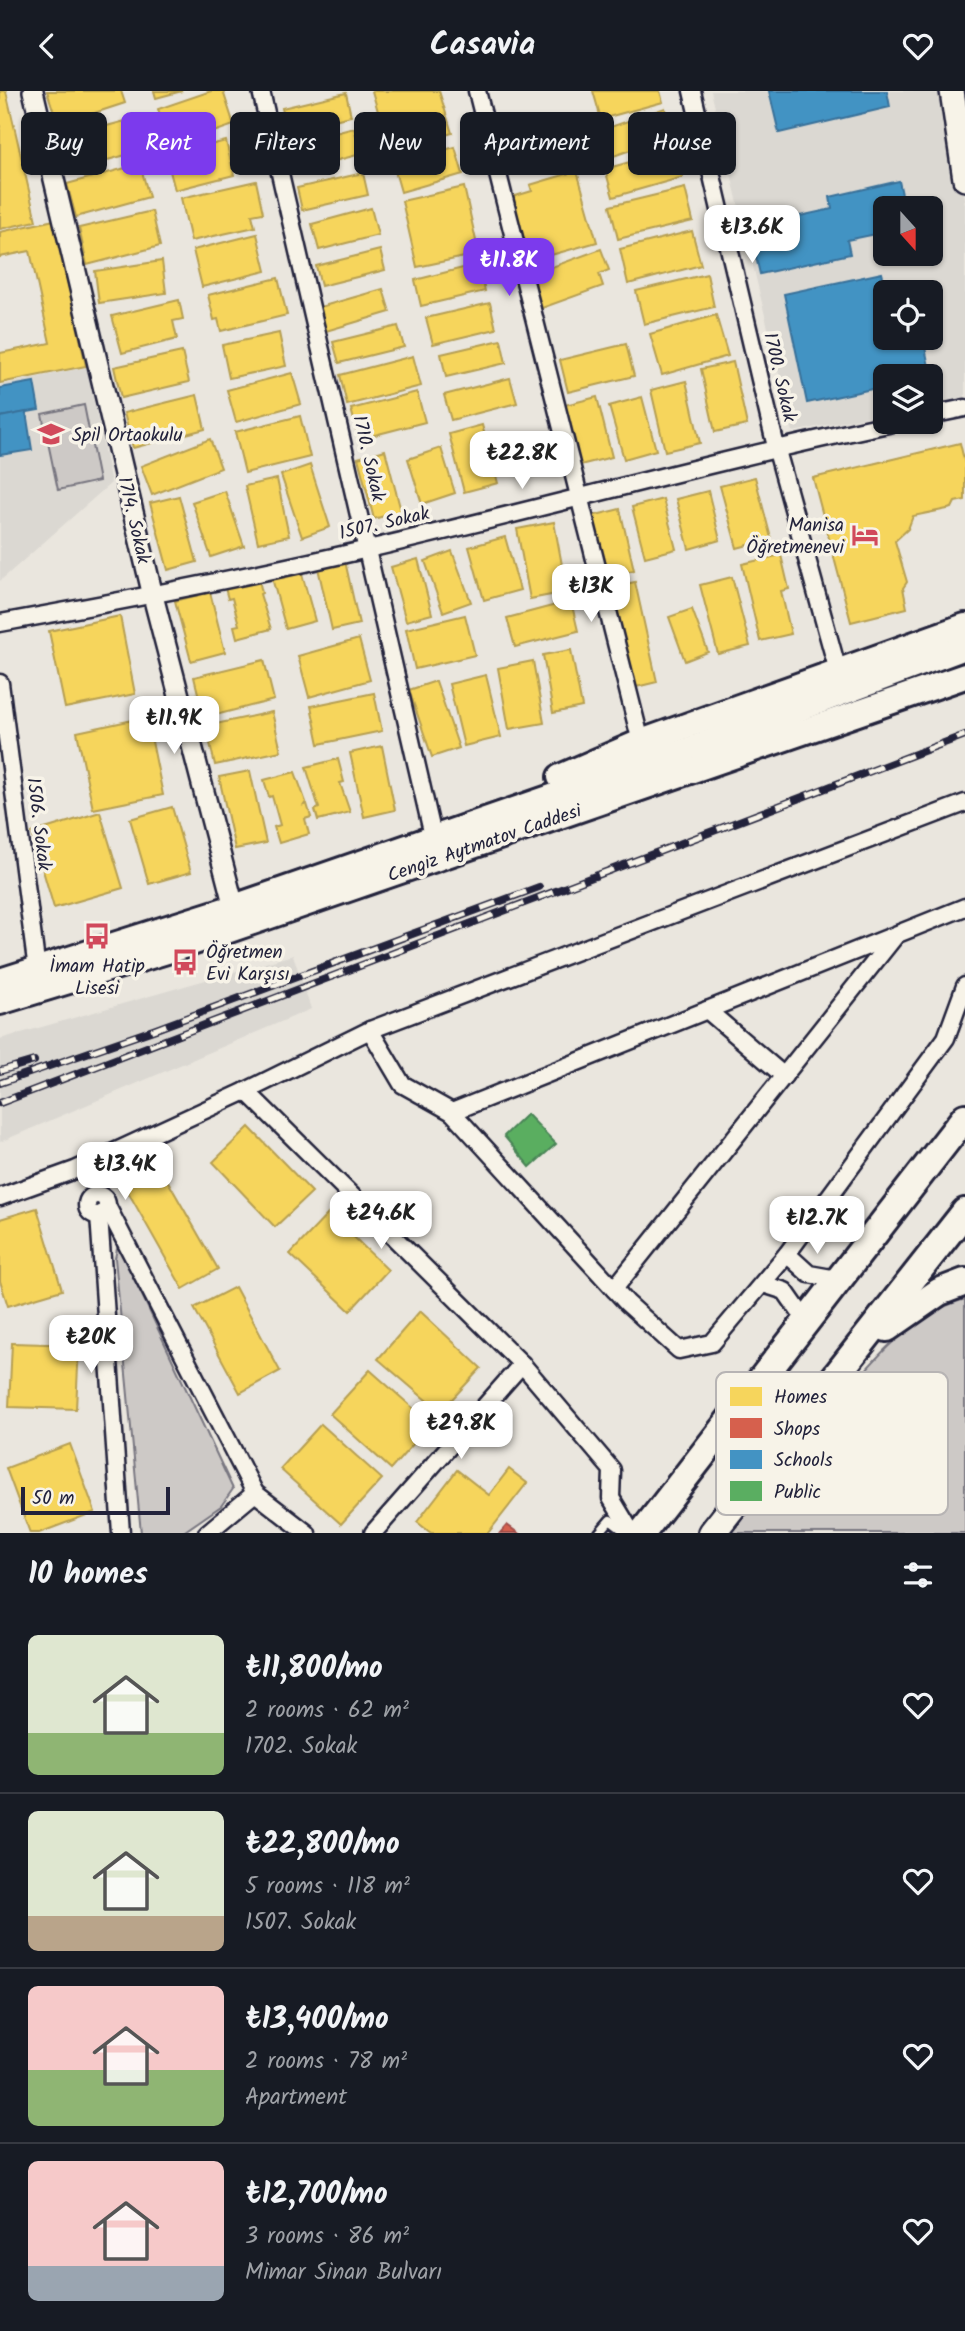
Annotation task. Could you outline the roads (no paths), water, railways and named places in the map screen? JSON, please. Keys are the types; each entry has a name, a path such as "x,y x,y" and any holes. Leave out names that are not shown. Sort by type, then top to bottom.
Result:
{"highway":[{"path":"767,1372 963,1116"},
{"path":"842,1372 965,1212"},
{"path":"852,1359 899,1317 939,1292 965,1282"},
{"path":"642,1533 716,1437"},
{"path":"712,1533 726,1515"}],"main road":[{"path":"952,91 965,179"},
{"path":"479,820 564,775 641,742 965,626"},
{"name":"Cengiz Aytmatov Caddesi","path":"0,981 234,907 699,746 965,647"},
{"name":"Cengiz Aytmatov Caddesi","path":"0,1002 180,947 965,676"}],"street":[{"name":"1714. Sokak","path":"33,91 153,596 234,907"},
{"name":"1710. Sokak","path":"261,91 369,548 433,836"},
{"path":"477,91 577,497 641,742"},
{"name":"1700. Sokak","path":"692,91 776,447 838,671"},
{"path":"943,413 965,408"},
{"name":"1507. Sokak","path":"0,623 153,596 369,548 776,447 873,427"},
{"name":"1506. Sokak","path":"0,683 37,970"},
{"path":"0,1197 75,1170 370,1030 965,803"},
{"path":"0,811 17,807"},
{"path":"452,1112 965,907"},
{"path":"614,1289 896,935"},
{"path":"370,1030 402,1084 452,1112 614,1289 679,1350 712,1343 787,1254 946,1038 965,986"},
{"path":"707,1010 784,1076"},
{"path":"246,1091 522,1364 612,1470 611,1499 632,1533"},
{"path":"75,1170 90,1198 88,1210 103,1211"},
{"path":"103,1211 256,1493 307,1533"},
{"path":"103,1211 121,1533"},
{"path":"787,1254 809,1274 837,1279"},
{"path":"763,1283 785,1291 806,1321"},
{"path":"373,1533 522,1364"},
{"path":"207,1533 256,1493"}],"lane":[{"path":"599,1533 610,1520 627,1533"}],"railway":[{"path":"0,1103 965,735"},
{"path":"0,1083 156,1029 539,887"},
{"path":"0,1071 34,1061"}],"place":[{"name":"Spil Ortaokulu","path":"51,434"},
{"name":"Manisa Öğretmenevi","path":"865,535"},
{"name":"İmam Hatip Lisesi","path":"97,936"},
{"name":"Öğretmen Evi Karşısı","path":"185,962"}]}
